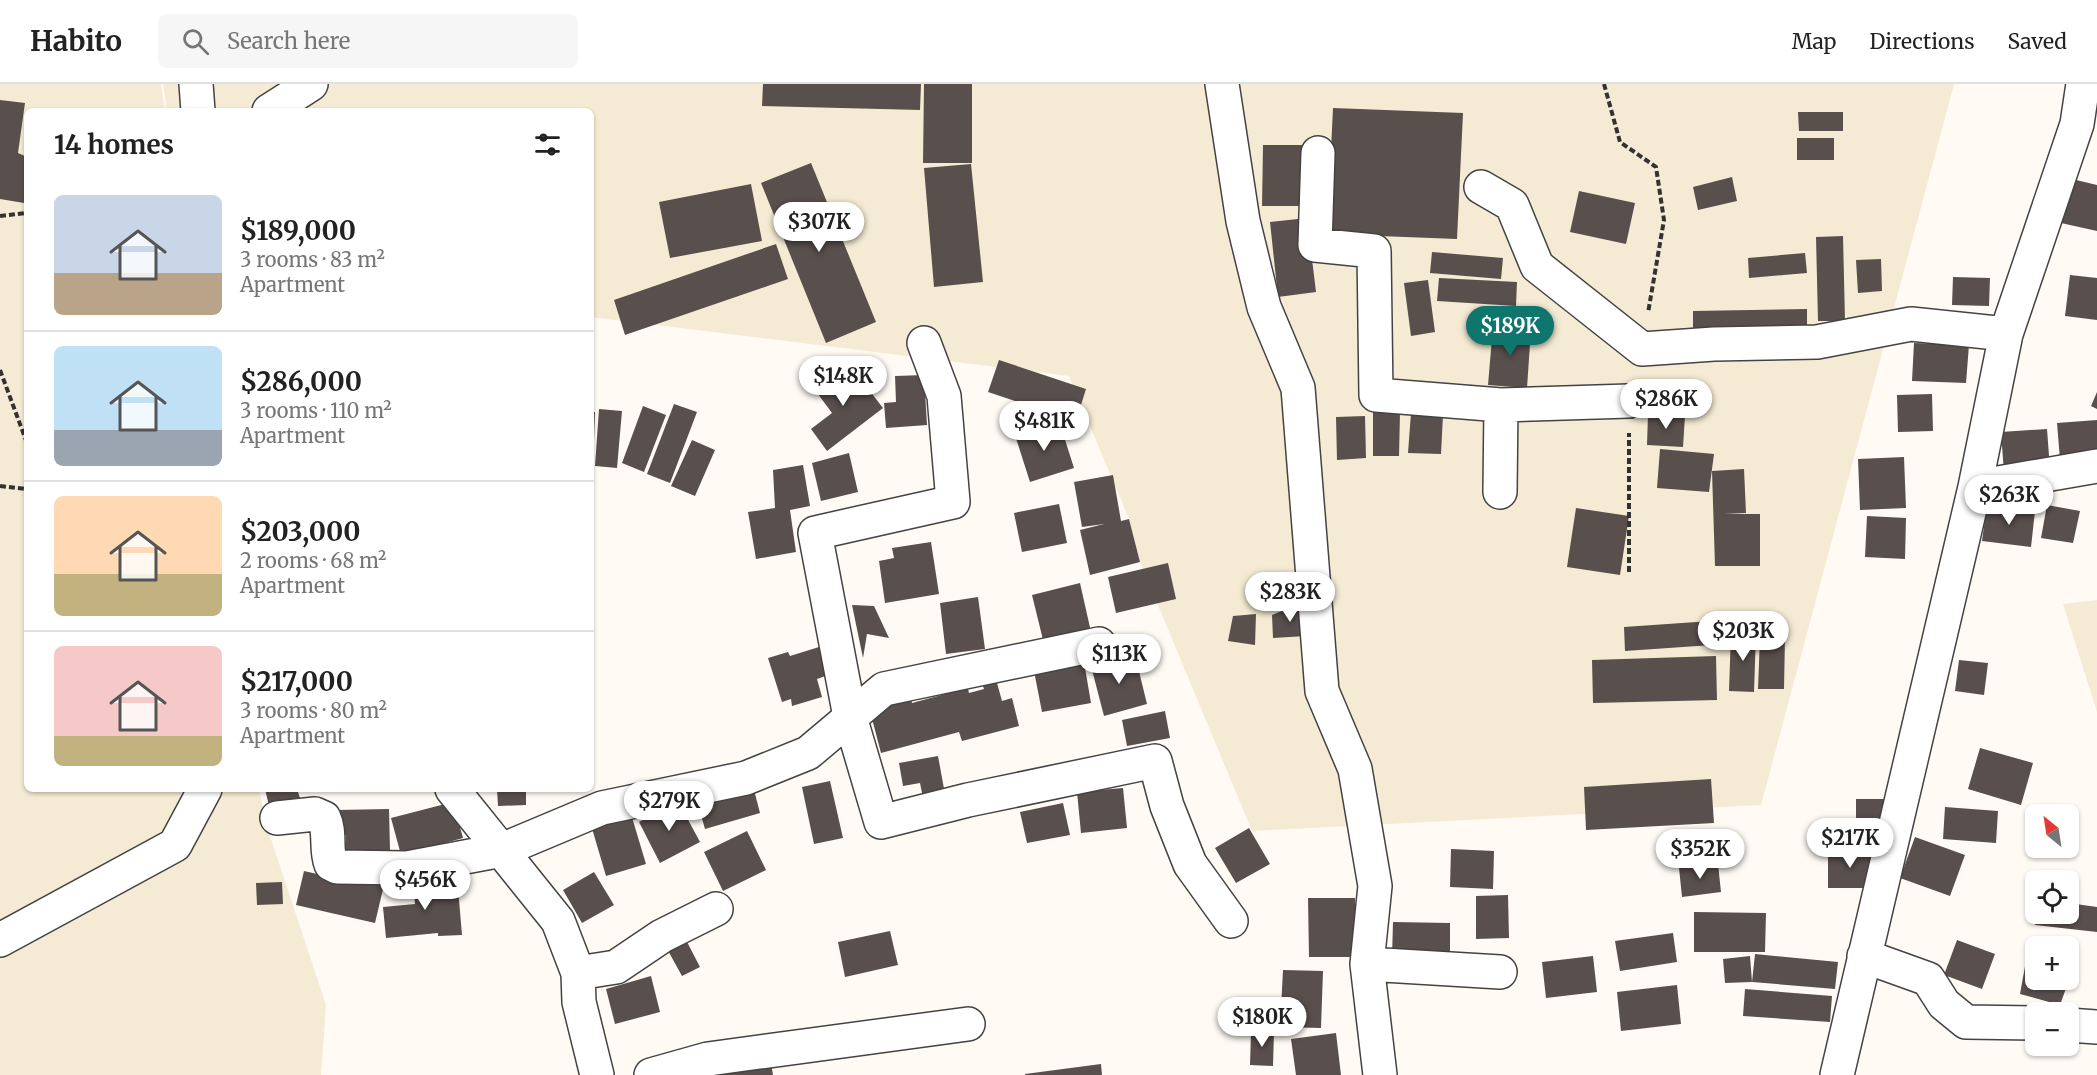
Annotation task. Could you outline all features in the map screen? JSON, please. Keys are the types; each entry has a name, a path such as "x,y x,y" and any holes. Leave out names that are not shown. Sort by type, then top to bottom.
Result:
{"street":[{"path":"196,84 198,108"},
{"path":"274,108 311,84"},
{"path":"1222,84 1243,221 1264,307 1298,388 1322,691 1355,769 1375,886 1367,964 1380,1075"},
{"path":"1837,1075 1975,487 2006,334 2087,127 2083,84"},
{"path":"1318,153 1315,245 1374,251 1376,395 1501,405 1629,400"},
{"path":"1481,187 1512,206 1537,266 1642,349 1714,344 1816,342 1911,324 2006,334"},
{"path":"924,342 944,396 953,502 815,533 850,717 881,822 968,800 1155,761 1167,806 1190,864 1231,921"},
{"path":"1500,492 1501,405"},
{"path":"1975,487 2097,466"},
{"path":"277,818 315,814 324,818 328,826 328,857 331,864 337,867 407,868 502,850 602,808 746,778 808,753 884,689 1099,644"},
{"path":"0,940 175,845 203,792"},
{"path":"454,792 558,921 578,973 579,1002 597,1075"},
{"path":"578,973 615,967 662,936 716,909"},
{"path":"1864,956 1928,979 1944,1004 1965,1022 2025,1023"},
{"path":"1367,964 1500,972"},
{"path":"651,1075 708,1059 968,1024"},
{"path":"2079,1026 2097,1027"}],"path":[{"path":"0,216 24,213"},
{"path":"0,370 24,435"},
{"path":"0,486 24,489"}],"shaded area":[{"path":"0,84 161,84 165,108 24,108 24,792 260,792 267,827 326,1005 321,1075 0,1075"},
{"path":"163,84 1954,84 1761,805 1252,831 1140,562 1129,519 1069,376 594,317 594,108 167,108"},
{"path":"2097,600 2097,712 2063,604"}],"building":[{"path":"763,84 921,84 920,110 762,106"},
{"path":"924,84 972,84 972,163 923,163"},
{"path":"0,100 25,103 18,153 24,156 24,203 0,199"},
{"path":"1333,108 1463,113 1457,239 1327,234"},
{"path":"1798,112 1843,112 1843,131 1799,131"},
{"path":"1797,138 1834,138 1834,160 1797,160"},
{"path":"1263,145 1308,145 1307,206 1262,206"},
{"path":"811,163 876,322 826,343 761,183"},
{"path":"971,164 983,282 934,287 924,168"},
{"path":"1732,177 1737,201 1698,210 1693,187"},
{"path":"2072,179 2097,185 2097,231 2061,223"},
{"path":"751,184 762,241 670,258 659,202"},
{"path":"1579,191 1635,203 1626,244 1570,232"},
{"path":"1307,218 1316,292 1278,297 1270,222"},
{"path":"1843,236 1845,321 1818,321 1816,237"},
{"path":"776,244 788,279 625,335 614,300"},
{"path":"1432,252 1503,258 1501,279 1430,273"},
{"path":"1805,253 1807,273 1749,278 1748,258"},
{"path":"1881,259 1882,291 1858,293 1856,260"},
{"path":"2070,275 2097,278 2097,320 2065,316"},
{"path":"1953,277 1990,278 1989,306 1952,305"},
{"path":"1439,278 1517,282 1516,306 1437,301"},
{"path":"1428,280 1435,332 1411,336 1404,283"},
{"path":"1807,309 1807,333 1693,334 1693,311"},
{"path":"1493,326 1531,329 1527,388 1488,385"},
{"path":"1914,343 1969,345 1966,383 1912,381"},
{"path":"999,360 1086,389 1076,421 988,392"},
{"path":"839,365 859,392 866,386 883,408 827,451 811,429 832,413 812,386"},
{"path":"924,375 927,425 886,428 884,403 896,402 895,376"},
{"path":"2097,392 2097,409 2091,406"},
{"path":"1932,394 1933,431 1898,432 1897,395"},
{"path":"674,404 697,412 670,483 647,474"},
{"path":"643,406 666,415 644,472 622,463"},
{"path":"599,409 622,411 617,468 595,466"},
{"path":"1373,412 1400,413 1399,456 1373,456"},
{"path":"1411,413 1443,415 1441,454 1408,453"},
{"path":"1648,414 1685,416 1683,447 1647,445"},
{"path":"1365,416 1366,458 1337,460 1336,417"},
{"path":"2097,420 2097,457 2060,460 2057,423"},
{"path":"1059,421 1074,468 1030,482 1015,435"},
{"path":"2047,429 2050,469 2004,473 2001,432"},
{"path":"692,440 715,450 695,496 671,486"},
{"path":"1660,449 1714,454 1709,492 1657,488"},
{"path":"849,453 858,492 821,501 812,463"},
{"path":"1904,457 1906,508 1860,510 1858,459"},
{"path":"803,465 810,506 790,510 796,552 756,559 748,512 775,508 773,470"},
{"path":"1744,469 1746,513 1724,514 1760,514 1760,566 1715,566 1712,471"},
{"path":"1113,475 1121,521 1129,519 1140,562 1090,575 1080,530 1104,524 1082,527 1074,482"},
{"path":"1059,504 1067,543 1022,552 1014,513"},
{"path":"1987,505 2035,511 2031,547 1982,541"},
{"path":"2047,505 2080,511 2073,543 2041,538"},
{"path":"1576,508 1629,516 1620,575 1567,567"},
{"path":"1867,516 1906,518 1905,559 1865,557"},
{"path":"931,542 939,594 885,603 879,561 894,558 892,548"},
{"path":"1168,563 1176,599 1116,613 1108,577"},
{"path":"1080,583 1091,632 1044,644 1032,595"},
{"path":"978,597 985,649 946,654 940,603"},
{"path":"1304,602 1306,636 1273,638 1272,615"},
{"path":"852,605 874,606 889,638 867,634 863,658"},
{"path":"1256,614 1255,645 1228,641 1233,616"},
{"path":"1711,621 1712,645 1625,651 1624,627"},
{"path":"1731,633 1756,633 1754,692 1729,691"},
{"path":"1760,637 1785,637 1784,689 1758,689"},
{"path":"819,647 828,675 817,679 822,697 792,706 791,699 782,702 768,658 788,652 790,656"},
{"path":"1135,655 1147,704 1104,716 1091,666"},
{"path":"1716,656 1717,700 1593,703 1592,660"},
{"path":"1959,660 1988,663 1984,695 1955,691"},
{"path":"1084,662 1091,703 1042,712 1034,671"},
{"path":"994,672 1002,701 1012,698 1019,726 962,741 959,732 881,753 870,711 910,693 912,703 949,693 947,685 966,680 969,693 984,689 980,676"},
{"path":"1165,711 1170,738 1127,746 1122,720"},
{"path":"1980,748 2033,763 2021,805 1968,789"},
{"path":"938,756 945,794 923,798 920,783 903,786 899,763"},
{"path":"1711,779 1714,823 1586,830 1584,787"},
{"path":"830,781 843,838 814,844 802,787"},
{"path":"753,786 760,813 705,829 697,801"},
{"path":"1123,788 1127,828 1081,833 1077,792"},
{"path":"266,792 298,792 300,798 269,806"},
{"path":"497,792 526,792 526,805 498,806"},
{"path":"1856,799 1889,799 1890,826 1870,827 1871,841 1820,844 1819,821 1856,819"},
{"path":"678,801 700,842 660,863 639,822"},
{"path":"453,802 463,838 401,855 391,818"},
{"path":"1063,803 1070,835 1027,843 1020,812"},
{"path":"1945,807 1998,811 1996,843 1943,839"},
{"path":"389,809 390,850 346,852 346,835 337,836 336,810"},
{"path":"631,814 646,864 606,876 591,825"},
{"path":"1249,828 1270,864 1236,883 1215,848"},
{"path":"747,831 766,870 723,891 704,852"},
{"path":"1915,837 1965,855 1950,896 1900,878"},
{"path":"1451,849 1494,851 1493,889 1450,887"},
{"path":"1828,850 1871,850 1871,888 1828,888"},
{"path":"1718,864 1721,892 1682,897 1679,868"},
{"path":"434,870 435,890 458,888 462,935 438,936 438,933 386,938 383,907 415,904 412,872"},
{"path":"304,871 335,878 336,874 384,885 375,923 296,905"},
{"path":"594,872 614,905 582,923 563,890"},
{"path":"282,882 283,904 257,905 256,883"},
{"path":"1508,895 1509,938 1476,939 1476,896"},
{"path":"1308,898 1355,898 1355,957 1309,957"},
{"path":"2079,905 2097,907 2097,932 2035,925 2079,924"},
{"path":"1694,912 1766,913 1765,952 1694,952"},
{"path":"1393,922 1450,923 1450,957 1392,957"},
{"path":"890,931 898,965 845,977 838,942"},
{"path":"1673,933 1677,962 1620,971 1615,941"},
{"path":"685,938 700,967 682,976 666,947"},
{"path":"1957,940 1995,954 1982,989 1944,975"},
{"path":"1755,954 1838,962 1835,989 1752,982"},
{"path":"1593,956 1597,992 1546,998 1542,962"},
{"path":"1750,956 1752,982 1725,983 1723,959"},
{"path":"2025,966 2025,990 2065,990 2061,1002 2049,1002 2020,994"},
{"path":"1283,970 1323,971 1321,1028 1280,1027"},
{"path":"651,976 660,1012 615,1024 606,989"},
{"path":"1677,985 1681,1024 1621,1031 1617,992"},
{"path":"1745,989 1832,996 1830,1022 1743,1016"},
{"path":"1251,1031 1274,1031 1273,1066 1250,1065"},
{"path":"1336,1033 1341,1075 1296,1075 1291,1039"},
{"path":"770,1057 773,1075 689,1075"},
{"path":"1101,1064 1102,1075 1025,1075 1025,1074"}]}
